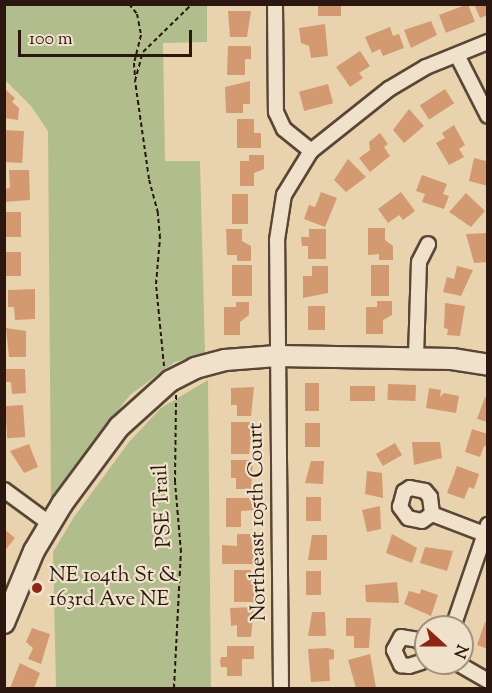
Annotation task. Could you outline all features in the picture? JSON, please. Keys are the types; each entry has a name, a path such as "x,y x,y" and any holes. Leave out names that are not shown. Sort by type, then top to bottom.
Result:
{"street":[{"path":"275,4 273,87 276,112 284,129 311,151"},
{"name":"Northeast 105th Court","path":"281,688 277,240 284,195 311,151 389,89 456,55 488,42"},
{"path":"456,55 488,116"},
{"path":"416,357 419,262 428,244"},
{"path":"4,623 49,523 118,427 170,381 195,368 225,360 277,356 416,357 488,365"},
{"path":"4,490 49,523"},
{"path":"432,514 486,530 457,615"},
{"path":"414,639 401,637 394,650 401,665 414,664"},
{"path":"474,673 488,681"}],"path":[{"path":"129,4 137,14 141,35 134,63 135,81 149,180 158,213 160,238 156,284 165,369"},
{"path":"135,81 142,52 192,4"},
{"name":"PSE Trail","path":"174,688 181,552 175,482 176,395"}],"green space":[{"path":"4,5 207,5 207,42 163,43 165,161 200,161 205,354 175,362 130,395 51,499 48,131 31,106 5,80"},
{"path":"208,380 211,688 56,688 53,552 74,517 129,442 161,408"}],"building":[{"path":"318,4 341,4 341,16 318,16"},
{"path":"468,4 475,22 446,33 439,15"},
{"path":"474,4 488,4 488,15 480,18"},
{"path":"228,11 251,11 247,37 230,37"},
{"path":"431,21 437,35 411,48 404,30"},
{"path":"325,24 328,56 311,58 309,46 301,43 299,28"},
{"path":"390,27 393,36 399,34 404,48 383,56 380,49 372,53 365,37"},
{"path":"228,46 251,46 251,59 245,59 245,75 227,75"},
{"path":"360,51 370,66 359,73 363,78 350,87 336,67"},
{"path":"250,81 250,104 243,104 243,113 226,113 225,87"},
{"path":"328,84 333,103 304,111 299,92"},
{"path":"445,89 454,103 429,120 420,105"},
{"path":"6,90 15,98 12,102 19,108 18,120 4,118"},
{"path":"409,109 424,126 404,143 393,130"},
{"path":"237,119 254,119 254,133 261,133 261,148 237,148"},
{"path":"454,125 465,145 459,149 464,157 449,165 436,143 445,138 442,133"},
{"path":"4,130 24,131 22,163 4,162"},
{"path":"380,133 388,144 384,147 390,156 370,172 359,158 370,150 369,142"},
{"path":"249,155 264,155 264,169 254,173 254,186 240,186 240,161 249,161"},
{"path":"474,158 486,161 488,186 469,181"},
{"path":"348,159 366,177 346,192 334,180"},
{"path":"9,170 29,170 30,200 4,202 4,189 10,188"},
{"path":"422,175 447,184 443,194 449,196 444,209 422,202 425,194 416,191"},
{"path":"321,192 337,198 325,227 304,219 309,205 315,207"},
{"path":"401,192 415,211 403,220 399,215 388,223 378,209"},
{"path":"466,193 485,211 471,227 449,212"},
{"path":"232,194 248,194 248,224 232,224"},
{"path":"4,212 21,212 21,237 4,237"},
{"path":"368,228 385,228 385,240 393,246 393,260 379,260 379,254 368,255"},
{"path":"226,229 242,229 242,241 251,246 251,261 237,261 237,255 227,255"},
{"path":"309,229 326,229 326,259 308,259 308,246 302,246 301,237 309,237"},
{"path":"488,233 488,262 474,263 466,234"},
{"path":"4,252 21,252 21,276 4,276"},
{"path":"232,265 252,265 252,296 232,296"},
{"path":"371,265 389,265 389,296 371,296"},
{"path":"312,266 328,266 328,293 303,298 303,276 312,276"},
{"path":"457,266 473,270 461,296 443,292 447,277 454,279"},
{"path":"35,289 35,319 15,320 14,307 8,307 8,290"},
{"path":"377,301 392,301 392,315 383,320 383,334 366,334 366,307 377,307"},
{"path":"236,302 249,302 249,315 240,322 240,335 224,335 224,307 236,307"},
{"path":"445,303 465,306 460,336 447,335 448,329 444,328"},
{"path":"308,306 325,306 325,330 308,330"},
{"path":"6,328 26,331 26,357 9,357"},
{"path":"4,369 25,369 26,393 12,394 11,382 4,382"},
{"path":"305,383 319,383 319,411 305,411"},
{"path":"388,384 416,385 415,401 387,400"},
{"path":"350,386 375,386 375,401 350,401"},
{"path":"254,387 251,416 237,416 237,405 231,405 231,388"},
{"path":"429,388 441,390 440,397 444,393 459,396 456,413 426,408"},
{"path":"485,397 488,398 488,422 477,419"},
{"path":"23,405 25,437 7,438 5,406"},
{"path":"231,422 253,422 249,454 231,454"},
{"path":"305,423 320,423 320,447 305,447"},
{"path":"472,429 488,434 488,447 484,446 480,457 465,452"},
{"path":"412,442 440,442 442,458 414,465"},
{"path":"395,443 402,455 383,466 376,454"},
{"path":"29,444 38,467 24,473 10,451"},
{"path":"231,460 253,460 251,489 236,489 236,478 231,478"},
{"path":"311,461 324,461 323,484 305,483"},
{"path":"457,466 479,474 474,489 469,487 464,499 447,493"},
{"path":"367,471 382,473 383,498 365,494"},
{"path":"306,497 321,497 321,521 306,521"},
{"path":"226,498 253,498 254,510 241,511 241,527 226,527"},
{"path":"380,506 381,529 367,532 362,510"},
{"path":"4,529 15,538 6,549 4,548"},
{"path":"237,534 251,534 254,564 222,564 222,545 237,546"},
{"path":"392,534 417,548 412,563 386,553"},
{"path":"312,535 327,535 327,560 308,560"},
{"path":"425,547 453,551 447,571 420,563"},
{"path":"234,570 251,570 255,602 234,602"},
{"path":"306,571 321,571 321,595 306,595"},
{"path":"397,582 399,603 366,602 365,585"},
{"path":"421,589 438,595 431,615 404,604 409,591 420,594"},
{"path":"254,607 251,637 237,637 237,625 231,626 230,608"},
{"path":"312,612 325,612 326,636 308,636"},
{"path":"346,618 371,618 369,648 354,648 354,636 346,636"},
{"path":"485,622 488,623 488,649 477,645"},
{"path":"32,628 50,634 41,664 28,659 33,648 26,642"},
{"path":"227,646 254,646 254,659 242,659 242,676 227,676 227,667 221,667 221,657 227,657"},
{"path":"308,649 334,650 334,659 329,660 330,681 311,682"},
{"path":"370,654 376,688 356,688 348,660"},
{"path":"20,663 40,673 34,688 10,688"}],"place":[{"name":"NE 104th St & 163rd Ave NE","path":"37,588"}]}
